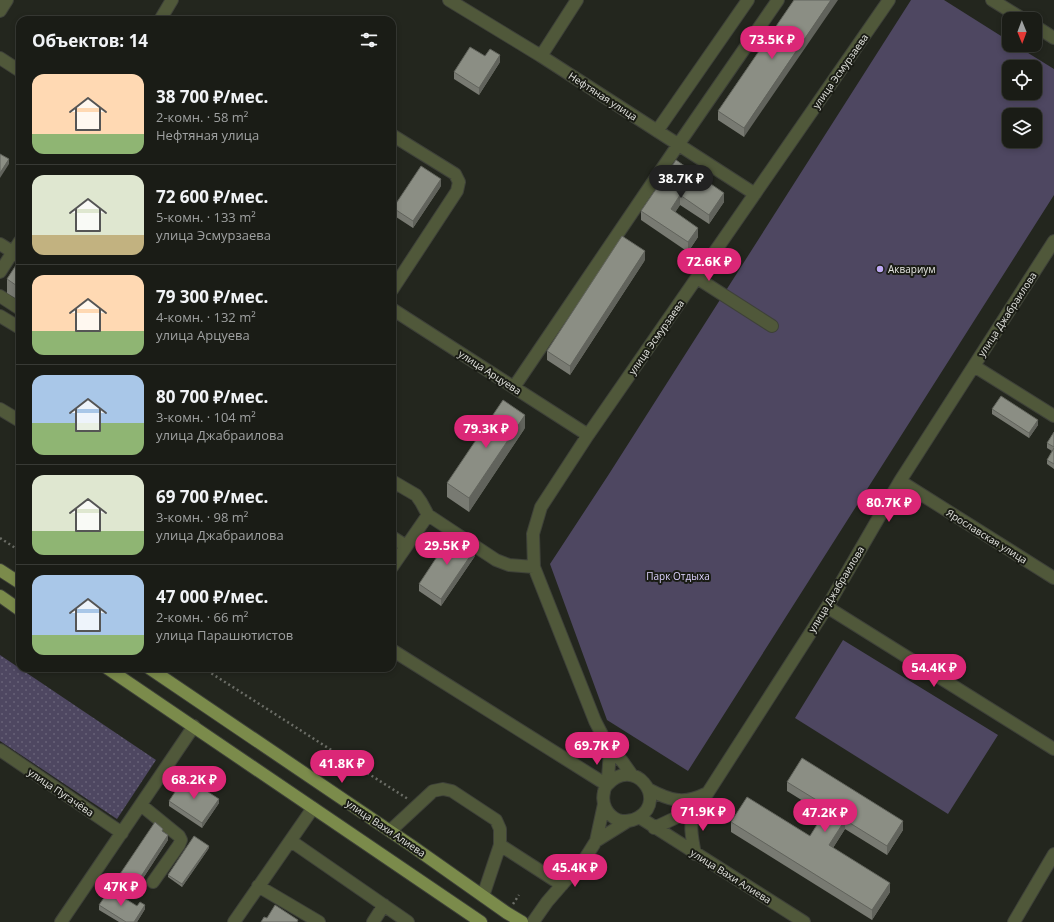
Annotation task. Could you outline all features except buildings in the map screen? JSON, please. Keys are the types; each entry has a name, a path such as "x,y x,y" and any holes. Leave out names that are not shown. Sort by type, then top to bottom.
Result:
{"main road":[{"path":"0,570 16,580"},
{"path":"0,596 16,607"},
{"path":"113,672 481,922"},
{"name":"улица Вахи Алиева","path":"155,672 522,922"}],"street":[{"path":"0,11 7,0"},
{"path":"162,16 172,0"},
{"name":"Нефтяная улица","path":"448,0 541,56 755,194"},
{"path":"541,56 577,0"},
{"path":"657,131 748,0"},
{"path":"514,387 778,0"},
{"name":"улица Эсмурзаева","path":"632,776 622,761 610,750 595,721 534,567 533,534 541,507 588,435 889,0"},
{"path":"992,0 1012,12"},
{"path":"1042,30 1054,38"},
{"path":"0,58 16,68"},
{"path":"396,137 455,174 459,182 457,191 396,284"},
{"path":"0,244 16,253"},
{"name":"улица Джабраилова","path":"654,828 694,809 707,794 827,607 900,481 1052,246"},
{"path":"0,272 16,255"},
{"path":"697,278 772,326"},
{"path":"0,296 16,306"},
{"name":"улица Арцуева","path":"396,312 588,435"},
{"path":"0,316 16,326"},
{"path":"974,366 1054,416"},
{"path":"0,408 16,418"},
{"name":"Ярославская улица","path":"900,481 1054,578"},
{"path":"396,483 416,495 428,515 496,560 509,565 534,567"},
{"path":"396,554 406,546 428,515"},
{"path":"396,540 406,546"},
{"path":"827,607 1054,749"},
{"path":"396,653 606,785"},
{"path":"60,922 194,726"},
{"name":"улица Пугачёва","path":"0,750 122,833"},
{"path":"610,750 603,799 604,804 608,813 614,818 620,820 633,819"},
{"path":"596,841 646,811 649,804 650,797 648,789 639,778 625,775 618,776 606,785"},
{"path":"390,831 433,791 443,789 452,791 496,820 500,829 500,845 483,896"},
{"path":"648,789 670,799 678,800 697,798 707,794"},
{"path":"141,804 179,836 181,840 153,882"},
{"path":"533,922 586,857 596,841 604,804"},
{"path":"234,922 258,886 292,841 313,808"},
{"path":"694,809 692,815 691,836 695,854"},
{"name":"улица Вахи Алиева","path":"633,819 654,828 804,922"},
{"path":"292,841 408,922"},
{"path":"500,845 562,885"},
{"path":"1014,922 1054,854"},
{"path":"258,886 319,922"},
{"path":"373,922 384,906"}],"path":[{"path":"0,538 16,548"},
{"path":"209,672 417,805"}],"green space":[{"name":"Парк Отдыха","path":"911,0 944,0 1002,37 1002,52 1026,52 1039,60 1002,60 1002,100 1042,100 1042,62 1054,69 1054,195 688,771 607,720 550,564"},
{"path":"843,640 998,735 948,814 795,718"},
{"path":"0,655 16,666 16,672 25,672 156,760 117,819 0,741"}],"place":[{"name":"Аквариум","path":"880,269"}]}
